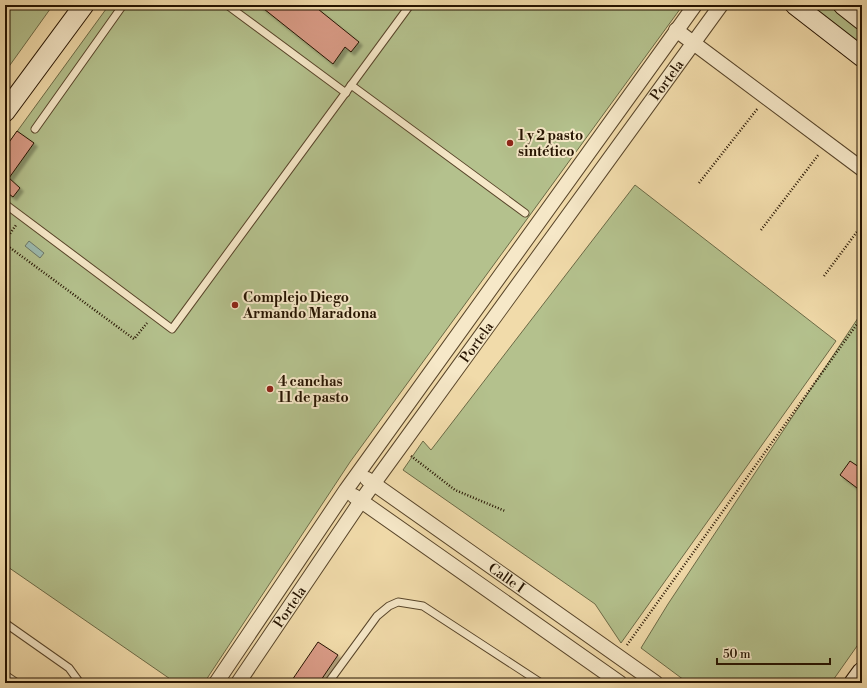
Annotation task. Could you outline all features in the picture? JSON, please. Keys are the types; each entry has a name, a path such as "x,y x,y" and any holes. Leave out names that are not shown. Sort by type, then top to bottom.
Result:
{"street":[{"path":"5,112 84,5"},
{"name":"Portela","path":"216,683 358,473 695,5"},
{"name":"Portela","path":"238,683 361,501 721,5"},
{"path":"795,5 862,57"},
{"path":"843,5 862,20"},
{"path":"676,30 862,169"},
{"name":"Calle I","path":"358,473 656,683"},
{"name":"Calle I","path":"346,490 620,683"},
{"path":"854,683 862,672"}],"lane":[{"path":"35,130 123,5"},
{"path":"227,5 346,93"},
{"path":"5,204 172,329 410,5"},
{"path":"351,85 525,213"},
{"path":"328,683 378,616 388,606 398,602 424,606 541,683"},
{"path":"5,623 69,668 80,683"},
{"path":"5,675 17,683"}],"path":[{"path":"699,183 766,98"},
{"path":"762,230 827,143"},
{"path":"19,221 5,241 134,339 153,314"},
{"path":"824,276 862,225"},
{"path":"618,657 862,317"},
{"path":"399,448 455,490 504,511"}],"green space":[{"path":"5,5 53,5 5,72"},
{"name":"Complejo Diego Armando Maradona","path":"109,5 683,5 350,462 204,683 176,683 5,565 5,148"},
{"path":"806,5 828,5 862,31 862,48"},
{"path":"635,185 836,341 621,643 595,604 403,470 423,441 431,450"},
{"path":"862,312 862,639 831,683 688,683 641,648 668,604"}],"water":[{"path":"29,241 44,253 40,258 25,246"}],"building":[{"path":"259,5 313,5 359,42 351,52 345,47 333,64"},
{"path":"17,131 34,143 9,178 20,188 13,197 5,191 5,148"},
{"path":"850,461 862,469 862,480 857,488 840,475"},
{"path":"318,642 338,655 319,683 290,683"}],"place":[{"name":"1 y 2 pasto sintético","path":"510,143"},
{"name":"Complejo Diego Armando Maradona","path":"235,305"},
{"name":"4 canchas 11 de pasto","path":"270,389"}]}
